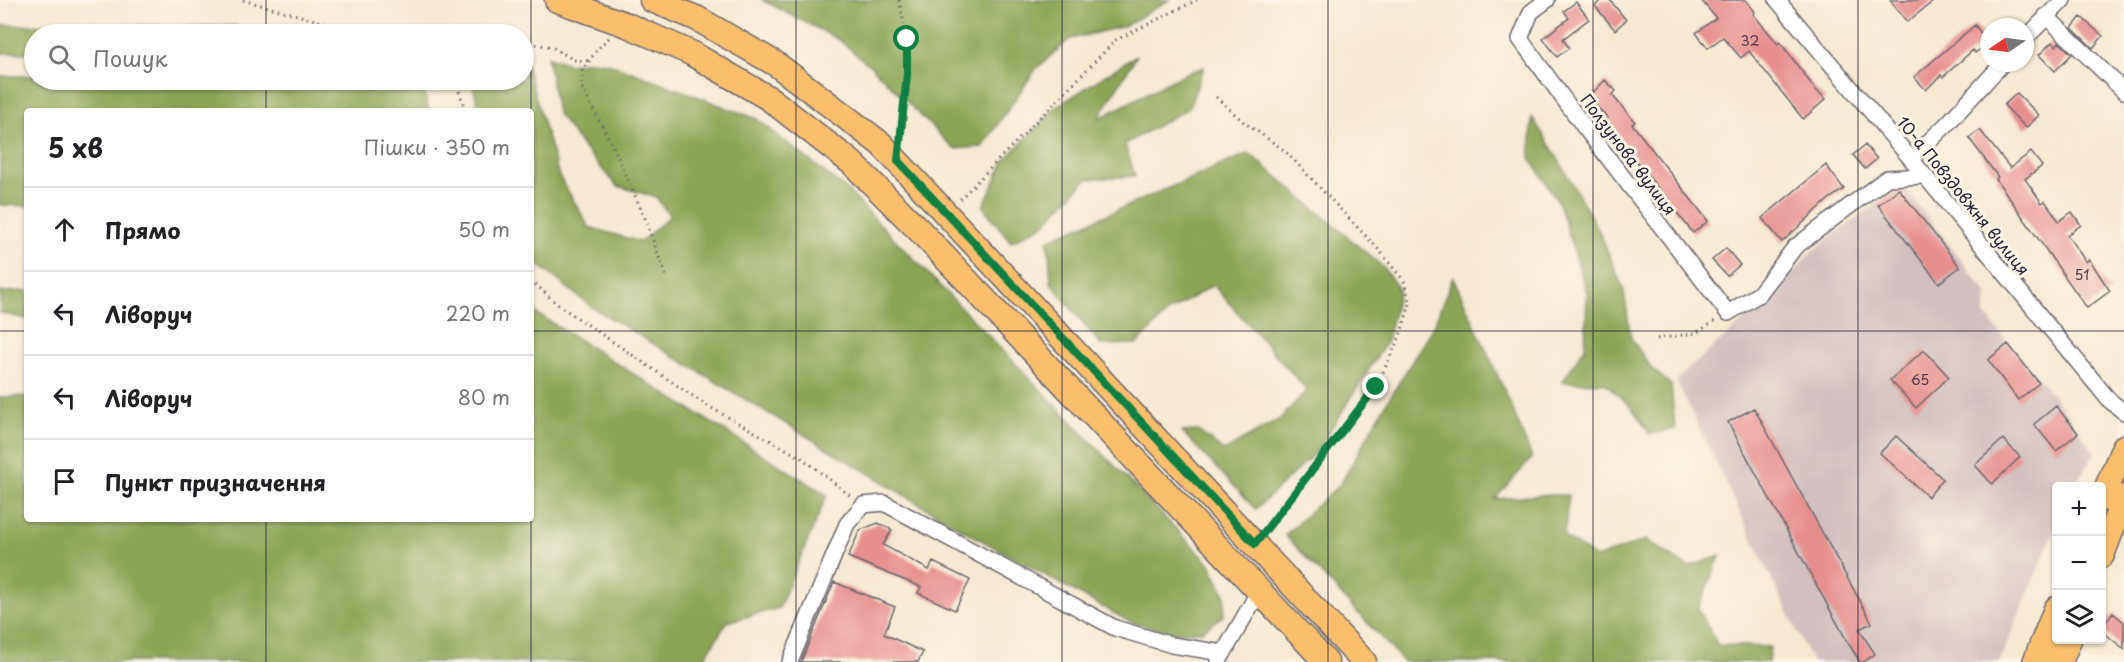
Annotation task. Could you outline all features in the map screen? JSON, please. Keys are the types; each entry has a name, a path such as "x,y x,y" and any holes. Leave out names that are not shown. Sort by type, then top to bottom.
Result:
{"main road":[{"path":"557,0 627,25 690,53 770,99 852,163 920,231 1326,662"},
{"path":"652,0 696,18 776,64 881,144 1364,662"},
{"path":"2106,490 2124,447"},
{"path":"2106,544 2124,497"},
{"path":"2035,662 2052,619"},
{"path":"2060,662 2067,644"}],"street":[{"name":"Ползунова вулиця","path":"1547,0 1531,12 1520,39 1585,128 1728,313"},
{"name":"10-а Повздовжня вулиця","path":"1776,0 1911,159 2109,400 2124,412"},
{"path":"2034,29 2063,0"},
{"path":"2046,16 2124,91"},
{"path":"1911,159 1995,72"},
{"path":"1728,313 1759,294 1796,247 1887,178 1924,176"},
{"path":"789,662 847,524 863,505 884,503 1115,628 1221,658 1259,591"}],"path":[{"path":"243,0 330,24"},
{"path":"898,161 907,74 907,39 899,0"},
{"path":"946,213 1116,40 1197,0"},
{"path":"627,25 600,45 582,70 582,88 612,144 645,218 668,279"},
{"path":"534,44 552,47 574,60 590,61"},
{"path":"459,90 465,108"},
{"path":"1216,97 1245,123 1284,150 1378,249 1404,281 1410,304 1400,336 1376,387 1255,544"},
{"path":"534,283 557,304 706,405 802,458 863,505"},
{"path":"1657,339 1696,333 1728,313"}],"shaded area":[{"path":"1902,185 1987,293 1985,315 2058,402 2095,453 2077,482 2052,482 2052,536 1999,662 1812,662 1676,380 1770,298 1812,251"}],"green space":[{"path":"762,0 1169,0 1125,26 1070,39 1036,69 982,147 954,149 874,69 838,39"},
{"path":"0,25 24,25 24,53 0,53"},
{"path":"1137,55 1098,119 1184,74 1204,67 1189,108 1125,144 1135,176 1087,179 1043,225 1011,242 983,207 1004,161 1056,107"},
{"path":"547,56 568,64 590,61 608,63 757,119 846,189 1210,564 1225,595 1224,615 1202,631 1171,633 1130,622 961,529 590,306 534,261 534,108 479,108 474,90 533,90 559,176 589,227 640,242 670,216 656,197 617,186 557,113"},
{"path":"0,76 24,76 24,90 423,90 428,108 24,108 24,206 0,205"},
{"path":"1532,117 1600,233 1624,291 1631,338 1652,369 1671,385 1675,429 1650,434 1632,408 1605,383 1562,382 1585,347 1587,293 1559,203 1530,158"},
{"path":"1249,153 1384,268 1399,290 1387,341 1317,451 1256,509 1182,432 1198,431 1224,451 1280,419 1307,390 1213,285 1168,312 1137,344 1101,345 1051,283 1048,240"},
{"path":"1453,277 1511,405 1532,458 1495,499 1569,495 1564,537 1596,558 1646,540 1688,567 1720,556 1698,609 1718,645 1770,647 1768,662 1404,662 1285,535 1341,483 1433,327"},
{"path":"24,291 24,318 0,313 0,292"},
{"path":"534,312 827,495 779,608 727,622 702,662 0,662 0,397 24,396 24,522 534,522"}],"building":[{"path":"1601,0 1610,0 1626,20 1615,30 1595,6"},
{"path":"1701,0 1746,0 1755,12 1753,14 1778,44 1780,42 1815,89 1826,99 1803,119 1749,51 1741,58 1723,37 1708,48 1696,33 1716,18"},
{"path":"1890,0 1935,0 1907,22"},
{"path":"1576,2 1589,19 1563,39 1569,48 1557,57 1543,38 1569,18 1564,11"},
{"path":"2081,17 2103,36 2093,48 2072,28"},
{"path":"1975,25 1980,32 1980,49 1975,53 1973,50 1926,90 1914,77"},
{"path":"2052,42 2056,46 2059,42 2072,54 2055,71 2039,55"},
{"path":"1605,80 1616,91 1612,95 1635,122 1632,124 1708,221 1693,233 1605,121 1608,118 1588,98"},
{"path":"2017,93 2039,115 2026,128 2004,105"},
{"path":"1980,130 2010,168 2031,152 2042,166 2025,179 2042,203 2045,201 2059,221 2072,212 2081,225 2067,235 2086,262 2089,259 2110,291 2087,308 1969,138"},
{"path":"1865,145 1877,159 1865,169 1853,155"},
{"path":"1826,165 1844,189 1829,199 1782,242 1762,218"},
{"path":"1899,189 1960,267 1939,283 1878,205"},
{"path":"1726,248 1740,265 1727,276 1712,260"},
{"path":"2008,344 2039,383 2018,400 1988,360"},
{"path":"1924,350 1949,377 1916,408 1890,380"},
{"path":"2056,406 2078,433 2056,451 2034,424"},
{"path":"1754,408 1872,623 1859,629 1875,654 1863,662 1860,662 1847,641 1728,422"},
{"path":"1896,436 1943,479 1928,497 1880,453"},
{"path":"2003,439 2020,457 1992,484 1975,465"},
{"path":"878,523 892,530 883,545 929,570 933,562 970,580 955,610 918,593 921,587 848,557 860,530"},
{"path":"834,582 895,607 884,634 923,652 918,662 801,662"},
{"path":"2113,613 2124,622 2124,649 2106,634 2106,622"}],"route":[{"path":"907,39 907,74 898,161 1060,338 1255,544 1376,387"}]}
